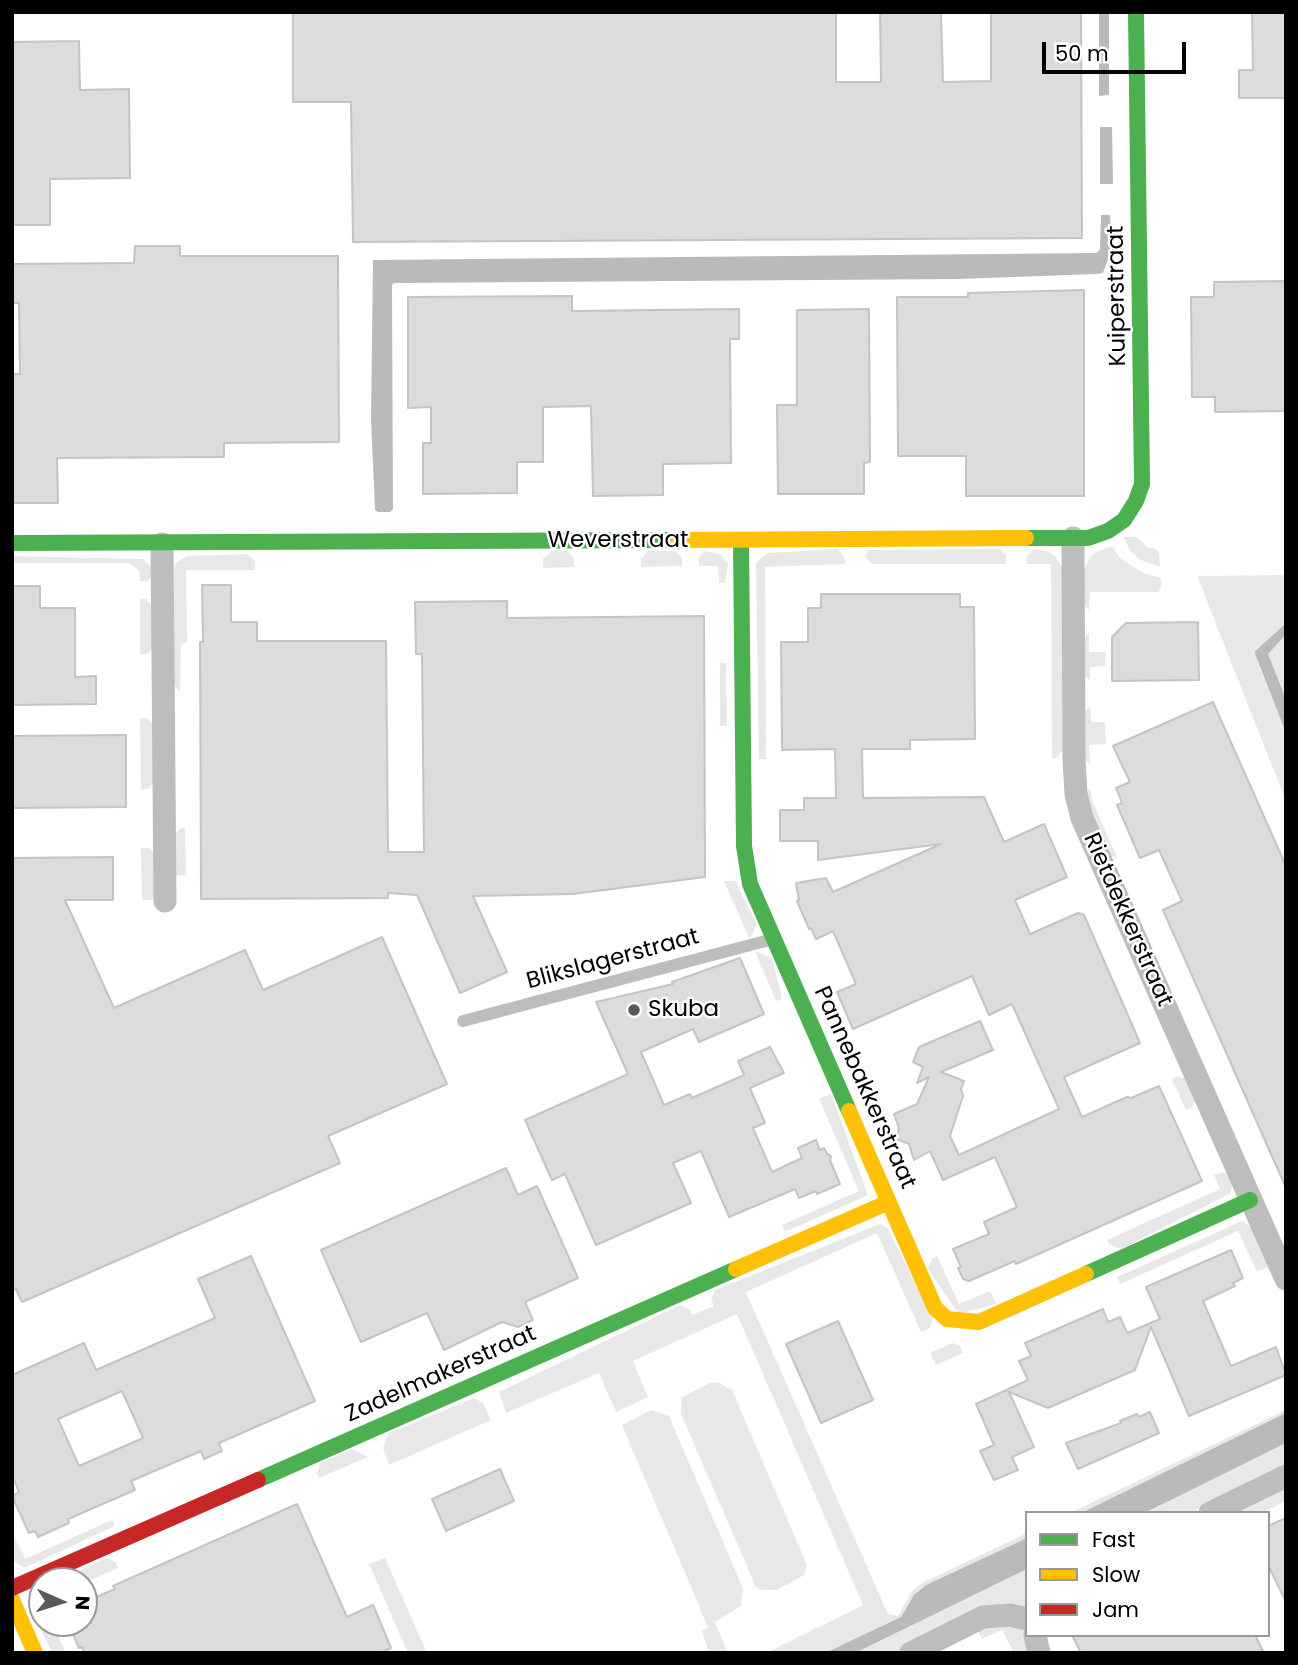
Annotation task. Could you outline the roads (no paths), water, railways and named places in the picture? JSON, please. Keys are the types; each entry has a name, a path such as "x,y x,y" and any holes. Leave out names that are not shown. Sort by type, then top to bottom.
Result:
{"street":[{"name":"Kuiperstraat","path":"1073,538 1088,538 1108,531 1124,520 1136,501 1142,484 1136,12"},
{"name":"Weverstraat","path":"12,544 1073,538"},
{"name":"Rietdekkerstraat","path":"1073,538 1074,760 1076,794 1082,818 1286,1279"},
{"name":"Pannebakkerstraat","path":"741,540 744,846 750,884 935,1308 947,1319 979,1322 1250,1200"},
{"path":"162,544 165,901"},
{"name":"Zadelmakerstraat","path":"12,1588 889,1202"},
{"path":"1214,1511 1286,1476"},
{"path":"13,1604 35,1653"},
{"path":"911,1653 983,1617 1010,1615 1025,1619"}],"lane":[{"name":"Blikslagerstraat","path":"463,1021 774,939"}],"place":[{"name":"Skuba","path":"634,1010"}]}
